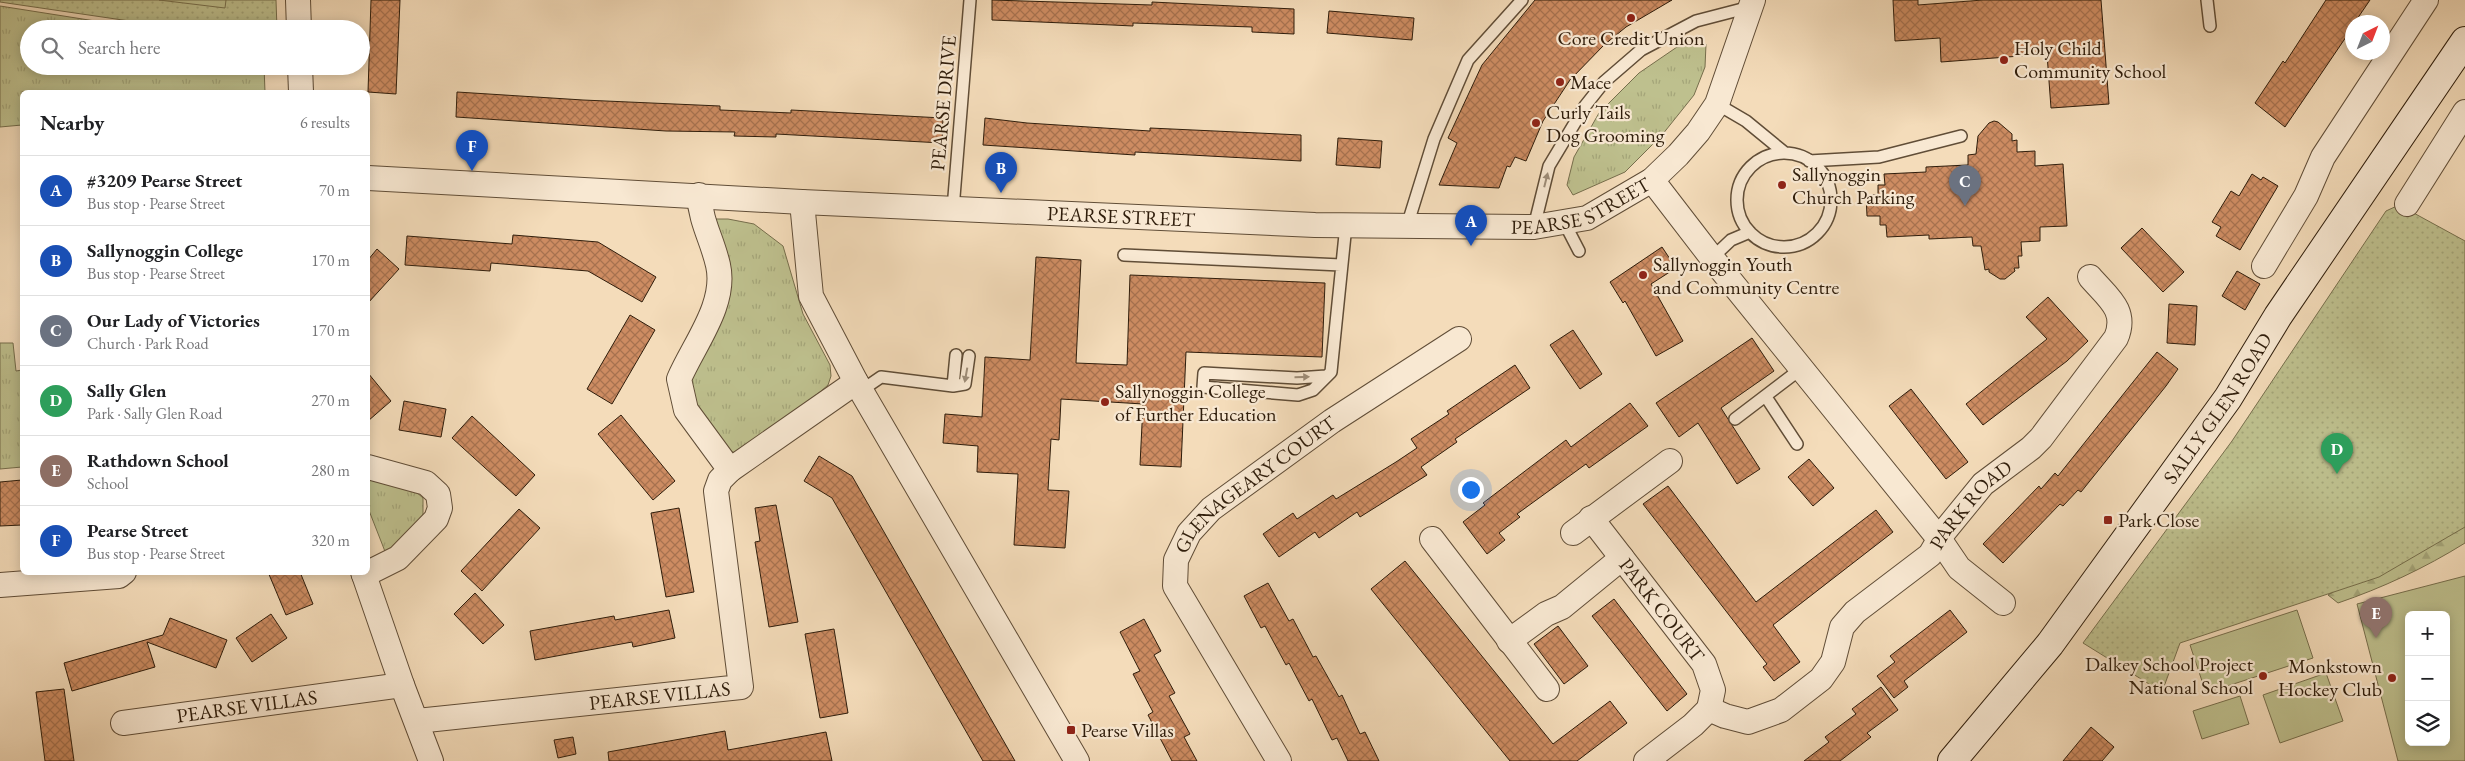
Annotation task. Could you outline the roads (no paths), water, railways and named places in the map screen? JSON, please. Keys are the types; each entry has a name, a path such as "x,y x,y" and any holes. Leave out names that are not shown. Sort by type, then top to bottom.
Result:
{"main road":[{"name":"SALLY GLEN ROAD","path":"1952,761 2050,644 2228,398 2278,316 2465,41"}],"street":[{"path":"298,0 299,20"},
{"path":"2264,266 2306,196 2323,157 2426,0"},
{"name":"PEARSE STREET","path":"370,178 953,209 1346,225 1534,227 1587,218 1652,180 1698,132 1717,104 1752,3"},
{"path":"300,75 301,90"},
{"path":"2407,204 2465,112"},
{"path":"1652,180 1712,258 1940,540 1959,568 2003,603"},
{"path":"698,195 700,216 715,251 721,286 714,308 679,379 686,410 730,470"},
{"path":"802,202 812,296 859,386 1077,761"},
{"name":"PARK ROAD","path":"1709,709 1725,716 1748,722 1781,710 1821,679 1832,662 1842,627 1855,612 1930,555 1983,484 2041,438 2116,338 2121,328 2117,308 2090,278"},
{"name":"GLENAGEARY COURT","path":"1279,761 1261,734 1175,586 1176,560 1189,533 1211,509 1332,421 1459,339"},
{"name":"PEARSE VILLAS","path":"416,721 741,686 716,491 720,480 730,470 859,386"},
{"name":"PARK COURT","path":"1670,461 1582,525 1622,558 1704,664 1713,690 1709,709"},
{"path":"370,468 426,483 438,494 440,508 436,519 398,558 370,571"},
{"path":"1432,539 1547,688"},
{"path":"1509,641 1546,614 1562,607 1622,558"},
{"path":"0,585 120,575"},
{"path":"363,575 431,761"},
{"name":"PEARSE VILLAS","path":"123,722 402,685"},
{"path":"1646,761 1693,725 1709,709"}],"lane":[{"name":"PEARSE DRIVE","path":"953,209 970,0"},
{"path":"1408,226 1434,138 1468,60 1522,0"},
{"path":"2207,0 2210,26"},
{"path":"1534,227 1549,166 1585,106 1604,82 1641,50 1696,20 1752,3"},
{"path":"1717,104 1746,121 1785,153 1809,161 1819,169 1830,192 1828,216 1823,227 1815,236 1794,246 1770,245 1750,232 1743,223 1738,206 1739,188 1743,177 1760,160 1772,155 1785,153"},
{"path":"1809,161 1879,157 1961,136"},
{"path":"1564,222 1579,251"},
{"path":"1326,376 1297,378 1204,373 1203,387 1298,395 1313,390 1331,372 1340,265 1345,250 1346,225"},
{"path":"1712,258 1731,240 1750,232"},
{"path":"1124,255 1340,265"},
{"path":"953,386 956,355"},
{"path":"859,386 881,378 953,386 965,384 969,356"},
{"path":"1735,419 1766,398 1802,368"},
{"path":"1766,398 1797,444"}],"place":[{"name":"Core Credit Union","path":"1631,18"},
{"name":"Holy Child Community School","path":"2004,60"},
{"name":"Mace","path":"1560,82"},
{"name":"Curly Tails Dog Grooming","path":"1536,123"},
{"name":"Pearse Street","path":"472,171"},
{"name":"Sallynoggin Church Parking","path":"1782,185"},
{"name":"Sallynoggin College","path":"1001,193"},
{"name":"Our Lady of Victories","path":"1965,206"},
{"name":"#3209 Pearse Street","path":"1471,246"},
{"name":"Sallynoggin Youth and Community Centre","path":"1643,275"},
{"name":"Sallynoggin College of Further Education","path":"1105,402"},
{"name":"Sally Glen","path":"2337,474"},
{"name":"Park Close","path":"2108,520"},
{"name":"Rathdown School","path":"2376,638"},
{"name":"Dalkey School Project National School","path":"2263,676"},
{"name":"Monkstown Hockey Club","path":"2392,678"},
{"name":"Pearse Villas","path":"1071,730"}]}
